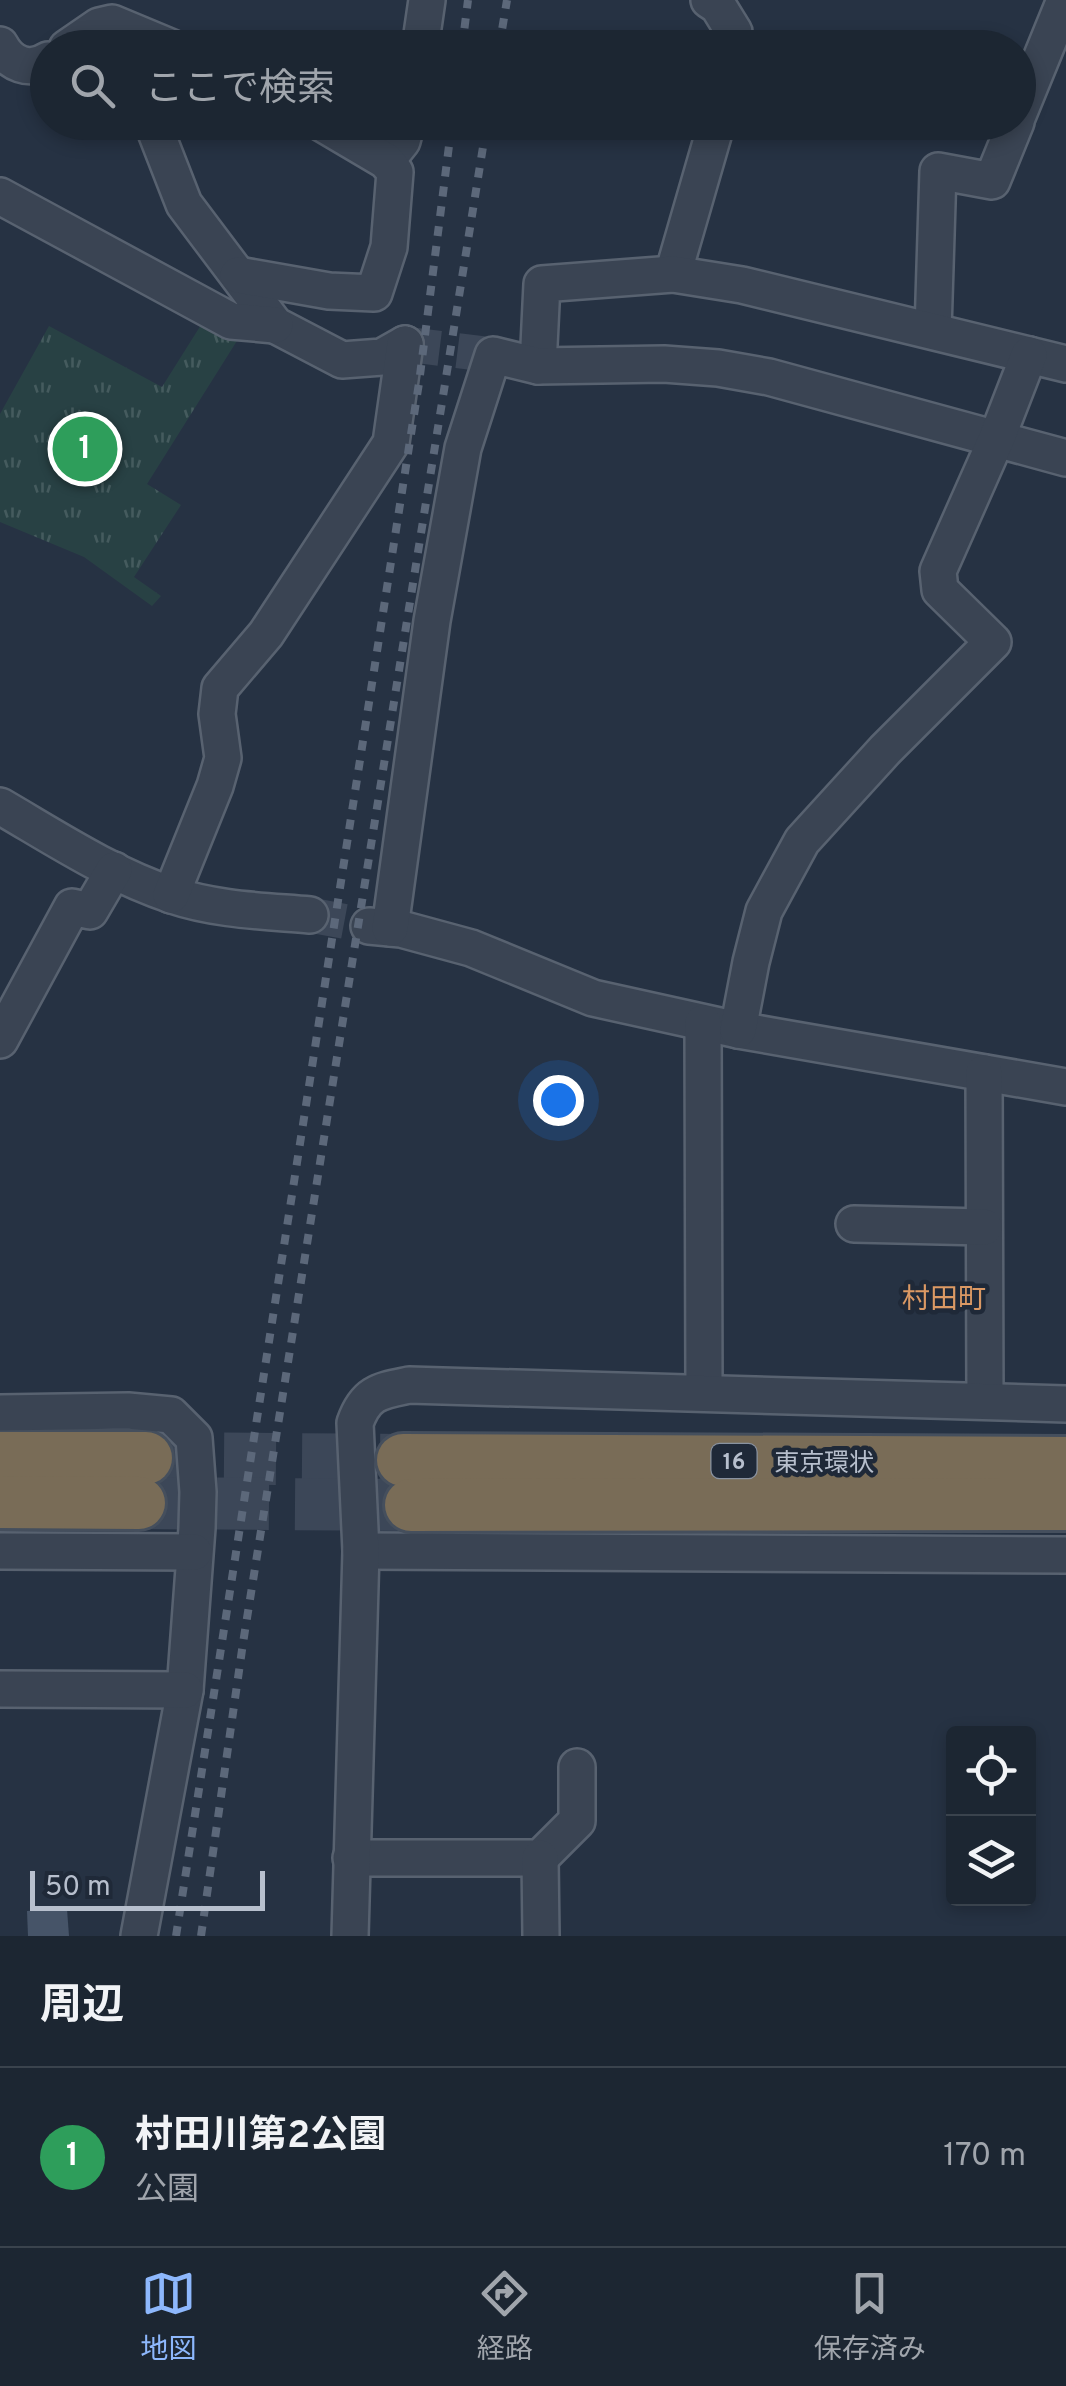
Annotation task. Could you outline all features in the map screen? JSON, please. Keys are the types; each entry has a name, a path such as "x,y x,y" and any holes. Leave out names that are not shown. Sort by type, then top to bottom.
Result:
{"highway":[{"path":"0,1458 142,1481 0,1502"},
{"name":"東京環状","path":"1066,1463 407,1482 1066,1504"}],"street":[{"path":"423,30 427,0"},
{"path":"1036,71 1064,0"},
{"path":"0,46 18,64 30,65"},
{"path":"159,140 184,204 275,326"},
{"path":"238,275 329,291 374,293 389,246 395,172 386,161 350,140"},
{"path":"386,161 402,140"},
{"path":"673,274 712,140"},
{"path":"933,331 938,171 992,181 1009,140"},
{"path":"0,196 231,321 275,326 342,360 382,357 405,344 391,443 266,634 220,688 217,714 223,758 171,895"},
{"path":"538,366 542,284 673,274 742,285 1066,364"},
{"path":"738,1030 764,911 802,841 884,750 993,642 940,590 938,571 1029,354"},
{"path":"1066,458 769,377 664,364 538,366 493,355 463,448 379,927 470,948 594,998 703,1024 1066,1087"},
{"path":"0,806 114,870 171,895 208,905 310,915"},
{"path":"0,1040 72,907 90,911 114,870"},
{"path":"703,1024 704,1393"},
{"path":"984,1073 985,1401"},
{"path":"854,1224 984,1227"},
{"path":"350,1936 361,1551 355,1423 361,1406 381,1390 409,1385 1066,1404"},
{"path":"0,1413 171,1415 194,1438 198,1492 185,1690 139,1936"},
{"path":"361,1551 1066,1555"},
{"path":"0,1552 194,1552"},
{"path":"0,1688 185,1690"},
{"path":"351,1858 540,1858 576,1822 578,1768"},
{"path":"540,1858 540,1936"}],"green space":[{"path":"206,317 240,336 147,484 181,505 134,577 161,596 152,606 84,557 0,522 0,414 49,326 162,387"}],"building":[{"path":"67,1909 69,1936 28,1936 27,1911"}],"tunnel":[{"path":"405,344 493,355"},
{"path":"310,915 369,926"},
{"path":"146,1458 403,1460"},
{"path":"139,1503 411,1505"}],"railway":[{"path":"464,30 468,0"},
{"path":"502,30 507,0"},
{"path":"176,1936 419,383 450,140"},
{"path":"201,1936 243,1643 484,140"}],"place":[{"name":"村田川第2公園","path":"85,449"}],"district":[{"name":"村田町","path":"944,1298"}]}
